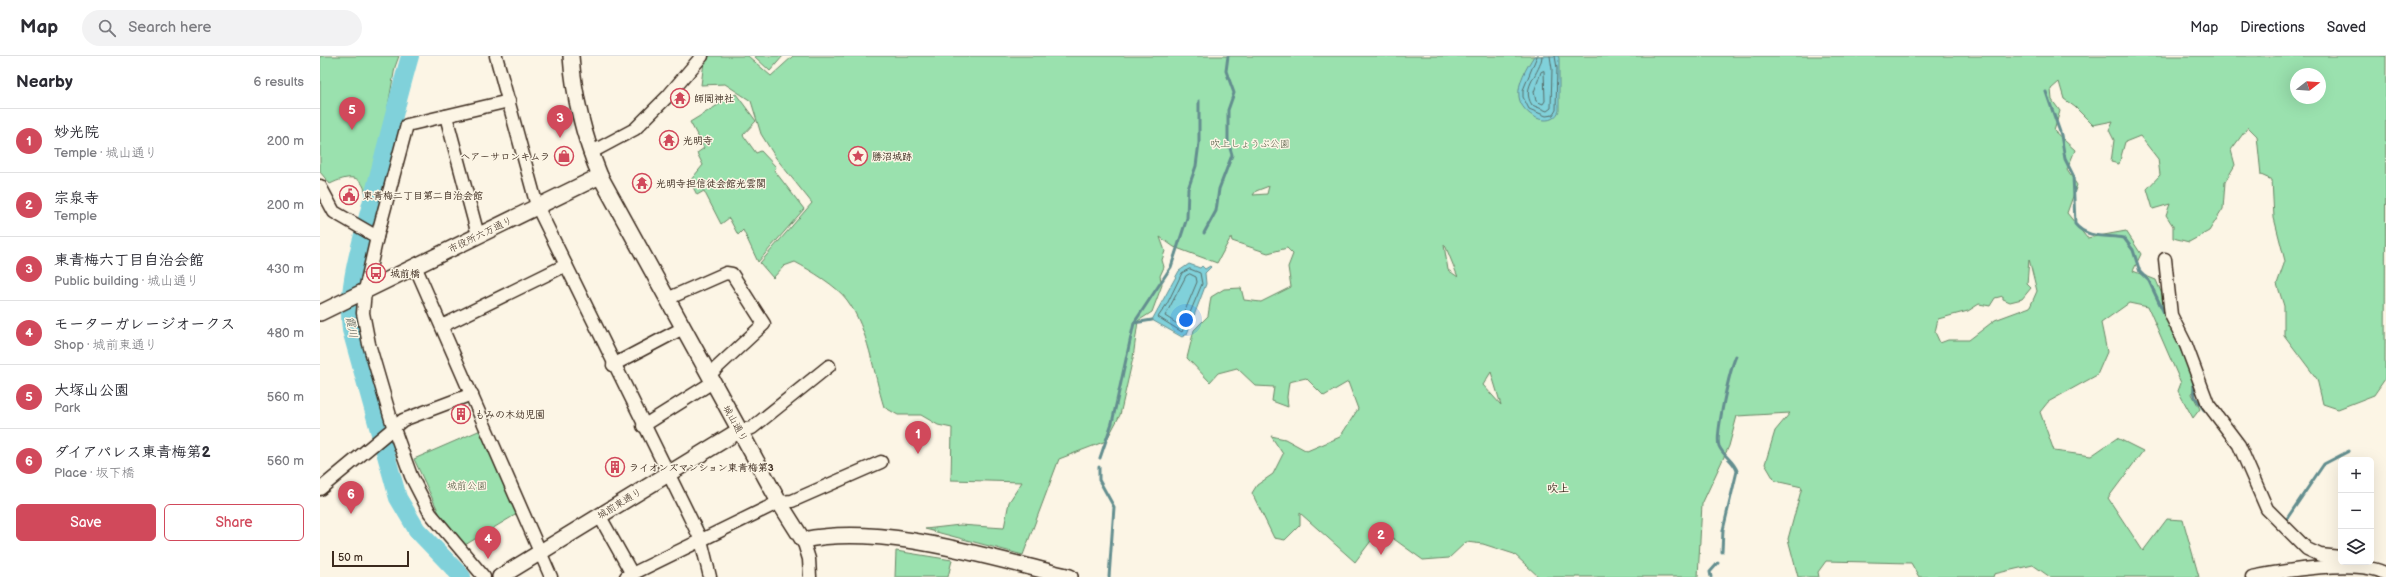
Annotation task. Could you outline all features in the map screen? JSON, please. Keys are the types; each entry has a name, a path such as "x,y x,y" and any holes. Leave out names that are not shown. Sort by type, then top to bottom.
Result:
{"street":[{"path":"496,56 505,102 533,208 701,540 710,577"},
{"name":"城山通り","path":"571,56 578,109 590,153 600,176 779,502 803,540"},
{"path":"590,153 635,129 668,96 702,56"},
{"path":"484,577 430,513 411,476 392,428 369,344 363,313 363,291 375,236 407,125 505,102"},
{"path":"446,116 478,235"},
{"name":"市役所六万通り","path":"363,291 600,176"},
{"path":"320,186 334,212 375,236"},
{"path":"2165,259 2171,316 2186,345 2208,404 2239,445 2264,504 2285,529 2307,549 2320,555 2338,557"},
{"path":"415,266 551,577"},
{"path":"442,326 562,267"},
{"path":"643,426 711,379 764,324 732,274 726,273 667,299"},
{"path":"320,313 363,291"},
{"path":"613,365 683,328"},
{"path":"740,430 752,428 829,366"},
{"path":"320,489 403,420 472,394"},
{"name":"城前東通り","path":"500,577 740,430"},
{"path":"599,515 629,575 779,502 792,501 881,462"},
{"path":"810,577 809,559 803,540 818,536 889,539 945,547 1028,572 1070,577"},
{"path":"2252,577 2306,568 2371,565 2386,574"}],"green space":[{"path":"320,56 399,56 395,67 372,196 366,195 361,182 357,179 342,179 330,184 320,172"},
{"name":"吹上しょうぶ公園","path":"709,56 748,56 771,76 793,56 2386,56 2385,379 2374,395 2338,409 2323,404 2317,379 2284,335 2284,306 2277,284 2285,261 2274,218 2272,180 2261,175 2257,136 2248,127 2231,150 2235,165 2225,182 2223,209 2209,231 2189,242 2173,238 2173,226 2166,215 2170,204 2153,209 2147,189 2160,175 2158,159 2140,136 2125,142 2119,164 2111,162 2114,140 2109,130 2113,121 2093,125 2075,107 2064,99 2059,82 2051,89 2052,100 2060,111 2054,131 2075,150 2067,170 2077,185 2067,213 2087,238 2126,231 2141,254 2133,271 2156,280 2196,375 2192,394 2200,409 2193,418 2178,391 2181,383 2148,307 2129,303 2101,323 2107,352 2097,375 2048,402 2040,412 2054,451 2091,456 2117,438 2143,451 2108,498 2143,551 2167,519 2183,520 2199,577 2050,577 2033,565 1994,574 1993,577 1919,577 1911,563 1826,561 1818,572 1819,577 1798,577 1788,539 1802,487 1775,481 1765,464 1775,431 1790,413 1737,416 1729,446 1702,504 1698,577 1539,577 1514,554 1483,544 1466,542 1449,558 1423,560 1380,529 1355,562 1300,513 1300,525 1285,540 1274,538 1252,493 1257,485 1273,474 1283,454 1271,436 1285,439 1307,451 1340,437 1358,409 1348,382 1324,396 1306,378 1289,382 1287,397 1288,407 1272,401 1274,387 1256,386 1237,368 1218,373 1210,382 1187,358 1194,330 1208,316 1211,297 1224,289 1241,288 1244,300 1261,302 1291,287 1288,267 1293,254 1287,248 1268,253 1232,241 1231,237 1217,263 1174,247 1160,237 1165,251 1162,260 1164,267 1160,276 1162,285 1152,312 1138,321 1133,358 1120,415 1106,441 1059,459 1023,555 925,529 960,525 1004,528 1009,502 1022,482 951,480 952,428 938,425 921,415 898,415 884,407 861,324 843,295 823,279 795,262 784,266 773,278 760,263 812,203 776,158 761,134 751,101 725,84 701,85 704,62","holes":["1269,186 1267,194 1253,195 1256,191","1445,245 1458,277 1448,270","2029,259 2037,291 2030,307 1995,320 1969,340 1948,340 1940,343 1935,332 1938,319 1968,311 1979,304 1990,306 1995,298 2003,296 2003,299 2010,302 2022,299 2031,288 2027,284","1491,372 1501,405 1483,385"]},
{"path":"754,56 783,56 770,71"},
{"path":"736,94 756,121 743,135 756,153 761,151 776,167 774,170 804,209 758,262 743,230 738,235 729,218 721,224 704,191 697,195 690,181 703,165 697,153 704,148 690,122"},
{"name":"城前公園","path":"483,429 520,512 465,545 440,515 414,459"},
{"path":"896,551 952,560 948,577 895,577"}],"water":[{"path":"1534,56 1558,56 1559,58 1559,111 1555,117 1549,120 1536,118 1530,114 1521,103 1519,97 1521,81"},
{"path":"1189,264 1200,268 1202,266 1205,269 1210,266 1211,267 1205,273 1206,284 1187,334 1182,337 1152,320 1179,271"}],"waterway":[{"name":"霞川","path":"410,56 355,266 352,282 350,314 351,330 398,498 417,530 462,577"},
{"path":"1204,233 1216,211 1219,189 1232,155 1228,141 1228,110 1234,93 1226,71 1228,56"},
{"path":"2046,92 2061,135 2065,159 2073,175 2075,224 2080,229 2091,234 2124,238 2133,250 2140,272 2149,281 2166,317"},
{"path":"1100,458 1112,423 1134,323 1171,267 1187,218 1188,189 1196,166 1199,143 1199,101"},
{"path":"534,213 542,229"},
{"path":"1134,323 1152,320"},
{"path":"2174,333 2184,355"},
{"path":"1722,552 1723,530 1737,471 1736,467 1721,450 1718,440 1724,402 1730,374 1736,356"},
{"path":"2193,379 2195,397 2204,410"},
{"path":"2286,520 2324,464 2349,451"},
{"path":"1099,467 1099,480 1114,507 1109,577"},
{"path":"700,524 703,531"},
{"path":"1711,577 1710,572 1718,563"}],"place":[{"name":"師岡神社","path":"680,98"},
{"name":"大塚山公園","path":"352,130"},
{"name":"東青梅六丁目自治会館","path":"560,138"},
{"name":"光明寺","path":"669,140"},
{"name":"ヘアーサロンキムラ","path":"564,156"},
{"name":"勝沼城跡","path":"858,156"},
{"name":"光明寺担信徒会館光雲閣","path":"642,183"},
{"name":"東青梅二丁目第二自治会館","path":"349,195"},
{"name":"城前橋","path":"376,273"},
{"name":"もみの木幼児園","path":"461,414"},
{"name":"妙光院","path":"918,454"},
{"name":"ライオンズマンション東青梅第3","path":"615,467"},
{"name":"ダイアパレス東青梅第2","path":"351,514"},
{"name":"宗泉寺","path":"1381,555"},
{"name":"モーターガレージオークス","path":"488,559"}],"district":[{"name":"吹上","path":"1558,488"}]}
